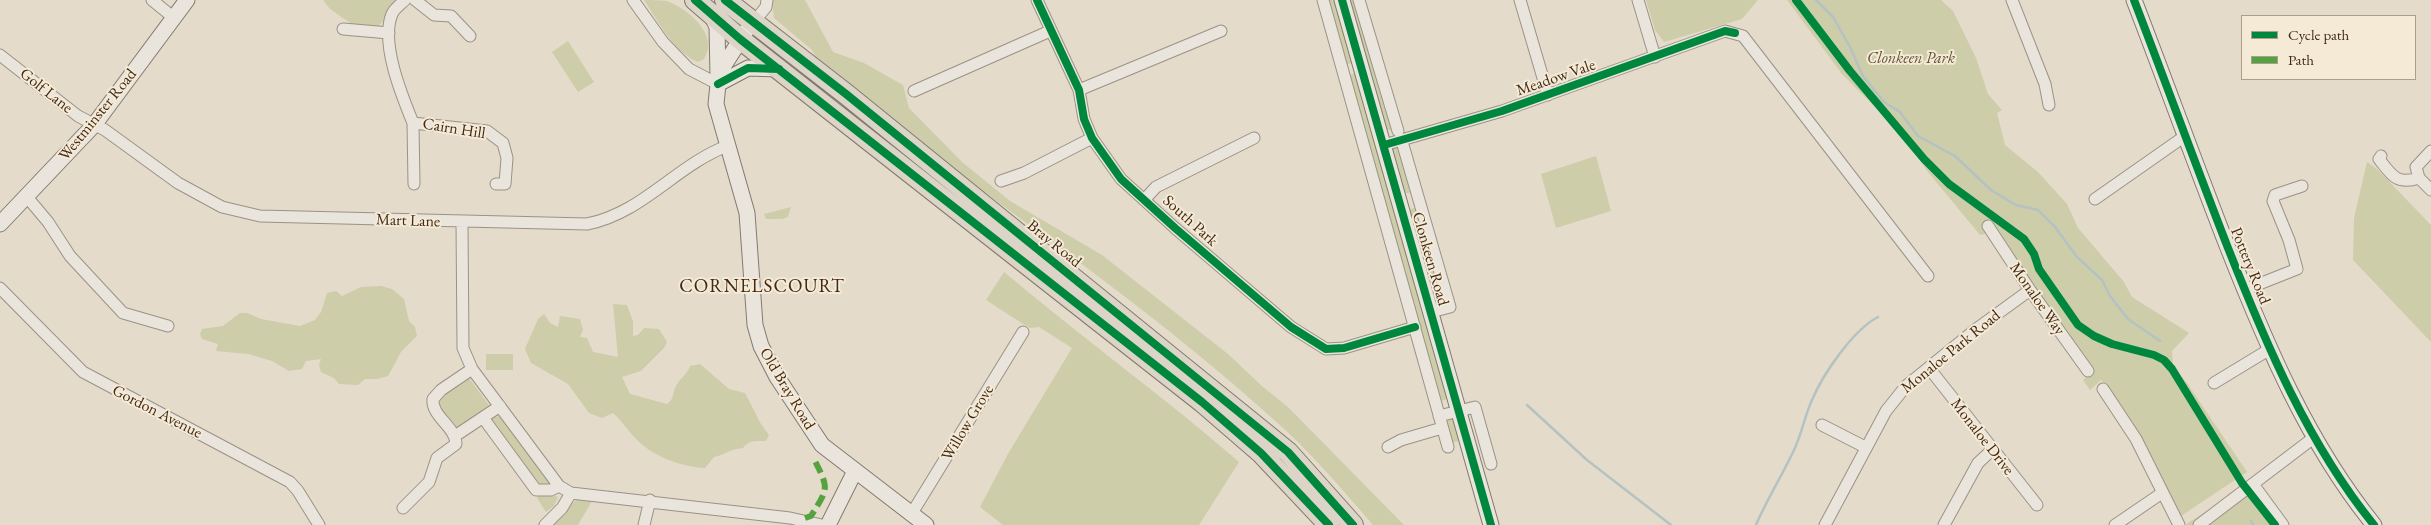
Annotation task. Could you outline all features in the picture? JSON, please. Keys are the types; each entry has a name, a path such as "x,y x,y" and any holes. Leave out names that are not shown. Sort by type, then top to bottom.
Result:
{"highway":[{"name":"Bray Road","path":"695,0 718,7 753,23 869,113 1288,452 1353,525"},
{"name":"Bray Road","path":"718,7 740,39 1202,402 1261,453 1329,525"}],"main road":[{"name":"Westminster Road","path":"0,224 94,125 188,0"},
{"name":"Clonkeen Road","path":"1342,0 1492,525"},
{"name":"Pottery Road","path":"2134,0 2244,290 2270,349 2292,395 2346,487 2374,525"},
{"path":"718,7 718,84 748,68 779,69"},
{"name":"Old Bray Road","path":"753,23 740,39 723,67 718,84 716,104 747,213 755,325 761,346 777,377 815,436 832,454 926,525"},
{"path":"828,525 855,471"}],"street":[{"path":"152,0 174,18"},
{"name":"Cairn Hill","path":"405,0 393,12 389,33 390,54 413,123 414,184"},
{"path":"415,0 434,15 451,16 470,36"},
{"path":"633,0 663,42 689,69 718,84"},
{"name":"Old Bray Road","path":"753,23 766,7 767,0"},
{"name":"South Park","path":"1037,0 1050,32 1079,90 1084,119 1092,138 1121,178 1175,228 1291,327 1326,349 1344,348 1415,328"},
{"name":"Clonkeen Road","path":"1324,0 1448,447"},
{"path":"1359,0 1398,131"},
{"name":"Meadow Vale","path":"1520,0 1548,95"},
{"path":"1638,0 1654,57"},
{"path":"2012,0 2045,84 2049,105"},
{"path":"343,29 389,33"},
{"path":"1079,90 1221,31"},
{"name":"Meadow Vale","path":"1384,145 1548,95 1725,31 1743,36 1928,276"},
{"path":"914,91 1050,32"},
{"name":"Golf Lane","path":"0,55 78,116 94,125"},
{"path":"1346,78 1363,73"},
{"name":"Cairn Hill","path":"413,123 487,131 504,143 507,158 505,184 496,184"},
{"name":"Mart Lane","path":"94,125 105,130 191,191 234,211 282,218 579,225 596,222 623,211 703,157 727,146"},
{"path":"2095,199 2185,136"},
{"path":"1001,181 1024,173 1092,138"},
{"name":"South Park","path":"1145,199 1156,187 1254,138"},
{"name":"Clonkeen Road","path":"1403,145 1450,307 1431,312"},
{"path":"2431,151 2416,167 2419,178 2431,190"},
{"path":"2381,156 2380,160 2397,179 2405,182 2419,178"},
{"path":"2244,290 2297,269 2273,201 2275,195 2302,186"},
{"path":"27,197 48,222 70,256 124,313 168,326"},
{"path":"462,222 463,348 472,369 559,486 571,492 790,518 822,525"},
{"name":"Monaloe Way","path":"1988,226 2030,290 2088,371"},
{"name":"Gordon Avenue","path":"0,288 83,372 290,482 319,525"},
{"name":"Monaloe Park Road","path":"1826,525 1865,447 1886,411 1906,386 2030,290"},
{"name":"Willow Grove","path":"912,513 1023,332"},
{"path":"2214,383 2270,349"},
{"name":"Monaloe Drive","path":"1928,368 2037,505"},
{"path":"403,508 430,482 437,458 455,445 456,438 434,407 433,399 441,390 472,369"},
{"path":"2103,389 2136,439 2179,525"},
{"path":"456,438 500,406"},
{"path":"1439,416 1472,406 1477,410 1491,464"},
{"path":"484,418 536,490 551,490 559,486"},
{"path":"1822,425 1865,447"},
{"path":"1388,447 1401,440 1442,428"},
{"path":"2198,525 2316,436"},
{"path":"1944,525 1978,463 1992,450"},
{"path":"2253,484 2283,525"},
{"path":"545,525 562,508 571,492"},
{"path":"2115,525 2162,493"},
{"path":"644,525 650,500"}],"green space":[{"path":"323,0 397,0 379,26 356,27 330,9"},
{"path":"644,0 667,1 684,10 692,17 705,32 708,41 708,50 704,59 698,62 681,51 667,35"},
{"path":"772,0 805,0 833,52 864,63 903,85 909,108 962,162 1010,201 1102,255 1228,354 1263,387 1288,407 1404,525 1373,525 1286,430 1202,357 918,142 817,60 812,50 774,18"},
{"path":"1324,0 1335,0 1354,63 1343,65"},
{"path":"1348,0 1355,0 1393,130 1388,130 1383,125"},
{"path":"1646,0 1758,0 1742,19 1664,42 1655,30"},
{"name":"Clonkeen Park","path":"1787,0 1941,0 1953,11 1976,58 1988,94 2002,110 1997,113 2005,145 2038,172 2067,204 2078,228 2124,282 2132,297 2189,333 2172,351 2173,367 2187,383 2247,472 2181,516 2127,418 2104,383 2101,380 2090,390 2083,380 2093,371 1997,232 1980,235 1928,172 1899,131 1842,74"},
{"path":"568,41 594,82 578,92 552,52"},
{"path":"1357,73 1448,399 1436,402 1345,76"},
{"path":"1396,143 1399,147 1412,192 1403,194 1390,151"},
{"path":"1596,156 1611,211 1556,228 1541,174"},
{"path":"2367,162 2377,169 2431,225 2431,342 2353,260 2354,218"},
{"path":"791,207 788,217 782,219 766,219 764,214"},
{"path":"1418,207 1443,296 1433,298 1407,210"},
{"path":"1004,272 1239,462 1199,525 1003,525 980,507 1009,452 1072,348 1039,327 1030,328 986,300"},
{"path":"381,286 392,289 404,299 409,321 415,327 417,336 401,352 388,376 377,379 365,379 358,385 339,384 334,378 321,372 319,365 321,359 306,361 302,369 289,371 272,361 248,354 216,351 218,344 202,339 200,334 202,329 223,326 240,313 300,326 315,320 321,312 327,293 336,291 342,296 361,287"},
{"path":"613,304 627,305 633,321 633,336 638,335 644,328 659,329 667,342 664,348 641,371 622,377 630,394 667,404 670,402 678,383 690,366 700,364 729,389 745,393 769,435 766,441 750,442 743,448 714,457 705,468 687,466 660,456 644,446 613,413 602,418 589,413 568,384 531,363 525,349 538,319 544,314 550,323 558,327 560,316 580,319 583,330 580,337 587,338 593,352 618,357"},
{"path":"486,354 513,354 513,370 486,370"},
{"path":"469,378 491,408 457,429 450,425 438,404 443,394"},
{"path":"1451,414 1460,440 1450,444 1441,417"},
{"path":"501,416 552,485 541,487 491,420 493,417"},
{"path":"2239,490 2254,492 2277,525 2185,525"},
{"path":"552,495 558,497 554,506 546,512 537,498 538,496"},
{"path":"576,500 592,501 578,525 551,525"}],"waterway":[{"path":"1816,0 1833,17 1850,47 1863,76 1884,102 1900,112 1918,136 1955,156 1991,190 2016,205 2038,210 2055,227 2077,257 2102,280 2110,296 2128,319 2160,341"},
{"path":"1756,525 1794,450 1810,406 1823,378 1849,342 1868,323 1878,317"},
{"path":"1527,405 1587,460 1671,525"},
{"path":"2251,521 2253,525"}],"marked path":[{"path":"805,518 811,516 825,488 814,459"}],"cycle path":[{"path":"695,0 740,39 1202,402 1261,453 1329,525"},
{"path":"725,0 846,94 1288,452 1353,525"},
{"path":"1037,0 1079,90 1084,119 1092,138 1121,179 1175,228 1291,327 1326,349 1344,348 1415,327"},
{"path":"1342,0 1491,525"},
{"path":"1796,0 1850,71 1924,159 1949,184 2024,239 2034,254 2039,269 2078,325 2094,336 2112,344 2154,355 2164,360 2172,369 2242,483 2275,525"},
{"path":"2134,0 2228,248 2273,356 2290,392 2329,461 2350,494 2374,525"},
{"path":"1384,145 1502,111 1725,31 1735,33"},
{"path":"718,84 748,68 779,69"}],"district":[{"name":"CORNELSCOURT","path":"762,287"}]}
